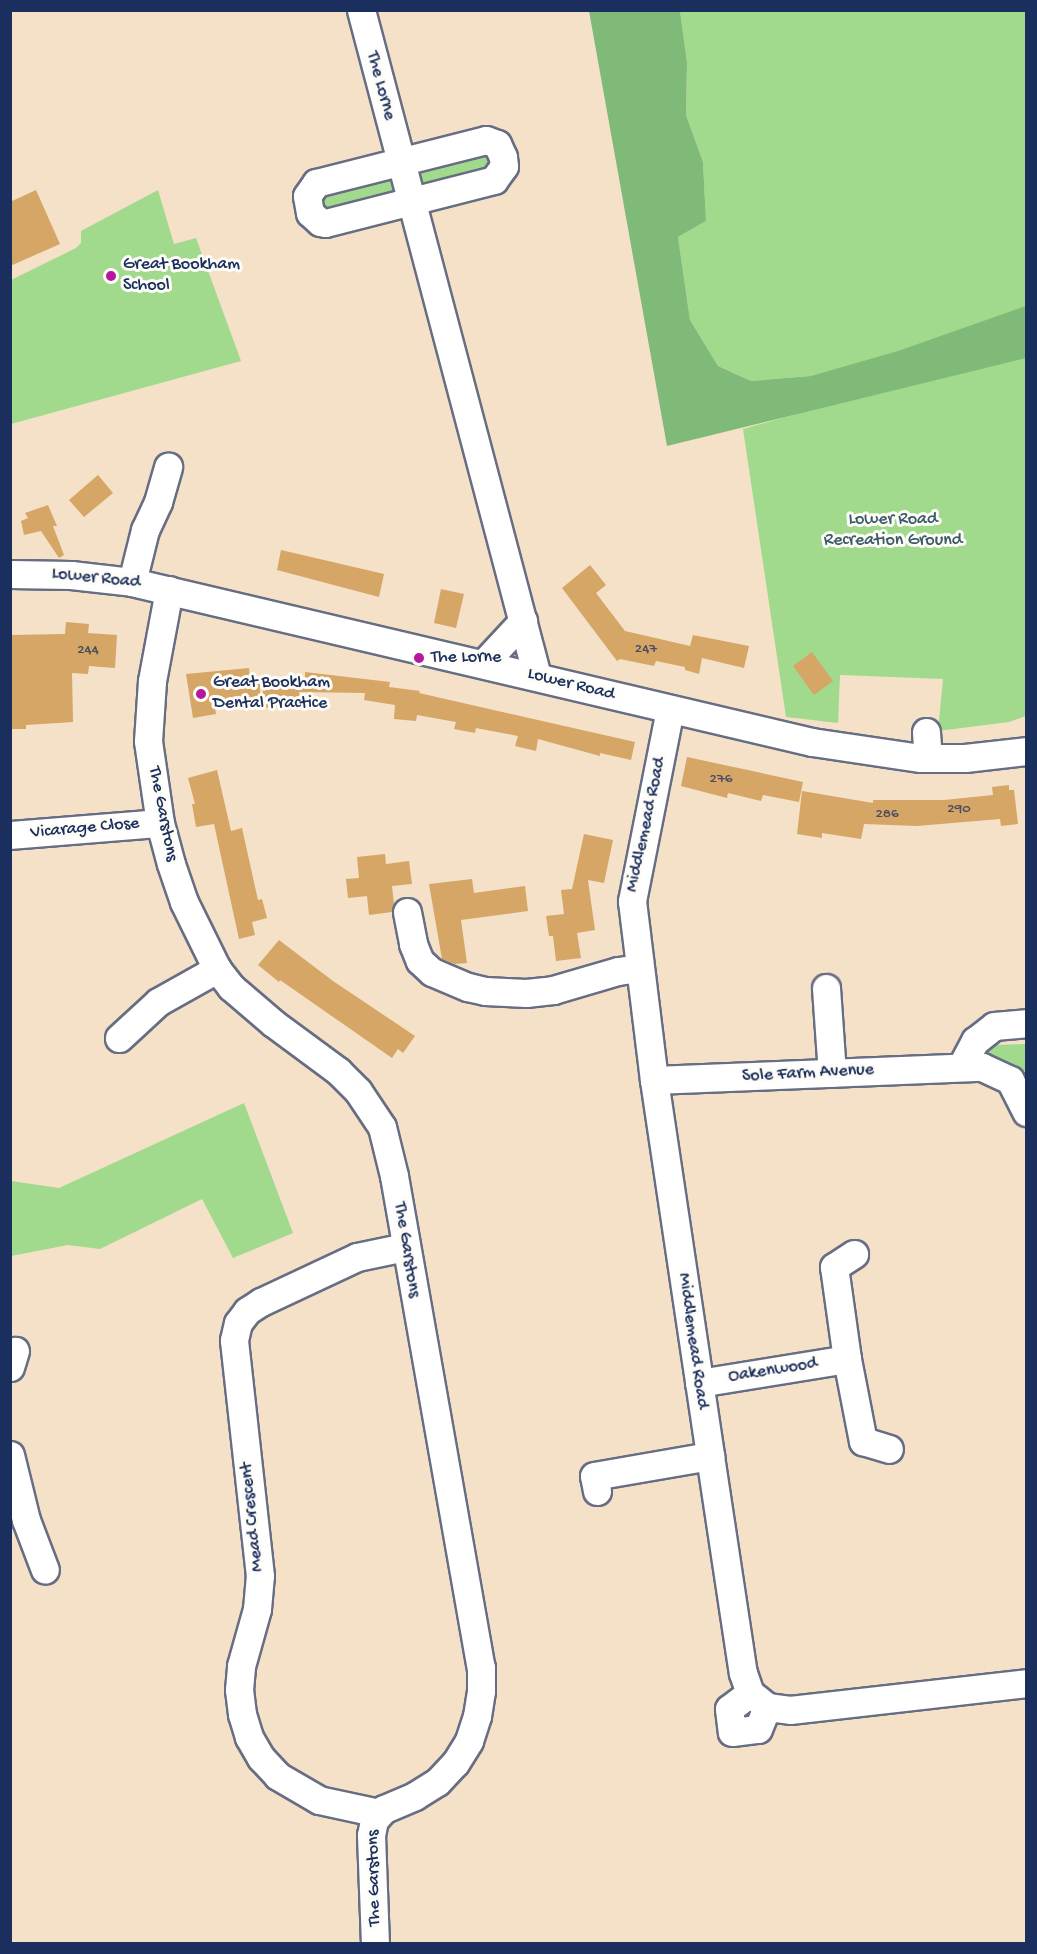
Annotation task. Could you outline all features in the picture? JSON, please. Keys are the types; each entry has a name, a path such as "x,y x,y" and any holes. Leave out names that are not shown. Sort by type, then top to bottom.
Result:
{"street":[{"name":"The Lorne","path":"361,10 537,676"},
{"path":"493,140 503,157 504,166 494,180 325,223 315,218 308,206 307,196 316,183 400,161 493,140"},
{"path":"132,582 146,530 158,502 168,466"},
{"name":"Lower Road","path":"10,574 71,574 132,582 812,742 877,753 927,745 965,758 1026,751"},
{"name":"The Garstons","path":"169,590 149,710 148,741 160,823 177,885 217,969 231,987 273,1023 338,1071 371,1108 389,1146 405,1247 481,1667 482,1691 477,1716 468,1741 455,1763 437,1782 379,1814 370,1834 375,1944"},
{"path":"483,664 523,621"},
{"name":"Middlemead Road","path":"670,709 632,901 654,1080 743,1673 759,1700 790,1710 1026,1683"},
{"name":"Vicarage Close","path":"10,835 160,823"},
{"path":"407,912 413,944 420,961 432,972 468,987 493,992 526,993 553,990 618,971 639,968"},
{"path":"119,1038 158,1002 217,969"},
{"path":"826,988 832,1073"},
{"path":"961,1067 975,1041 994,1026 1026,1023"},
{"name":"Sole Farm Avenue","path":"654,1080 982,1067 1010,1080 1026,1112"},
{"name":"Mead Crescent","path":"379,1814 319,1800 278,1776 261,1758 249,1737 242,1714 239,1690 242,1666 257,1610 260,1576 234,1340 238,1323 247,1311 261,1302 357,1257 405,1247"},
{"path":"854,1254 834,1267 847,1359 862,1441 889,1449"},
{"name":"Oakenwood","path":"699,1383 847,1359"},
{"path":"10,1455 18,1523 45,1570"},
{"path":"597,1491 594,1476 710,1456"}],"green space":[{"path":"589,11 680,11 687,62 686,115 703,162 706,221 678,237 690,320 718,366 751,381 811,376 898,351 1026,306 1026,358 667,446"},
{"name":"Lower Road Recreation Ground","path":"680,11 1026,11 1026,716 1009,722 938,731 943,679 840,675 838,723 786,717 743,429 821,407 810,376 751,381 718,366 690,320 678,237 706,221 703,162 686,115 687,62"},
{"path":"487,148 496,167 423,191 415,166"},
{"path":"386,175 395,179 396,193 338,213 323,209 322,193"},
{"name":"Great Bookham School","path":"158,190 174,244 196,238 241,361 11,424 11,280 76,248 81,243 81,231"},
{"path":"992,1041 995,1045 1026,1044 1026,1088 978,1058"},
{"path":"244,1103 293,1233 233,1258 202,1199 100,1249 68,1245 11,1256 11,1181 59,1188"}],"building":[{"path":"36,190 60,244 10,266 10,202"},
{"path":"98,475 113,493 84,517 69,500"},
{"path":"48,505 57,526 53,526 64,555 59,558 41,531 24,535 21,521 28,518 25,513"},
{"path":"281,550 384,574 379,597 277,570"},
{"path":"590,565 606,585 596,593 625,631 690,646 693,635 749,646 744,668 702,658 699,674 685,670 685,667 656,661 654,666 620,659 617,661 562,588"},
{"path":"441,589 464,594 456,628 434,623"},
{"path":"66,622 89,624 88,633 117,635 115,668 89,666 88,674 72,673 73,722 26,725 26,729 10,729 10,635 65,634"},
{"path":"812,652 833,681 814,695 793,666"},
{"path":"249,668 250,677 260,678 260,697 214,700 216,714 193,718 186,674"},
{"path":"305,672 390,682 389,687 420,691 419,693 635,742 631,760 600,753 600,756 538,739 536,751 515,746 518,736 476,728 475,733 454,729 456,722 417,715 416,721 394,719 395,705 364,700 365,693 299,692 301,703 265,708 262,685 305,677"},
{"path":"687,757 803,782 799,802 763,795 761,801 728,793 727,798 681,786"},
{"path":"217,770 231,831 242,828 258,900 262,899 267,918 252,922 255,935 239,939 214,824 196,827 192,804 195,804 188,778"},
{"path":"1009,785 1009,790 1014,790 1018,824 1001,826 1000,819 917,826 864,824 861,839 822,833 822,838 797,834 802,791 873,803 873,800 944,800 993,795 992,787"},
{"path":"584,834 613,840 604,883 588,880 595,930 577,933 581,958 556,961 553,936 549,936 546,916 564,914 561,890 572,889"},
{"path":"385,854 386,864 409,861 412,884 392,886 394,904 392,912 369,915 367,896 348,898 346,879 359,878 357,857"},
{"path":"472,879 474,893 525,886 528,911 461,920 467,963 455,964 442,959 429,884"},
{"path":"279,940 333,981 415,1036 403,1053 398,1049 392,1058 280,980 279,982 258,965"}],"place":[{"name":"Great Bookham School","path":"111,276"},
{"name":"The Lorne","path":"419,658"},
{"name":"Great Bookham Dental Practice","path":"201,694"}]}
